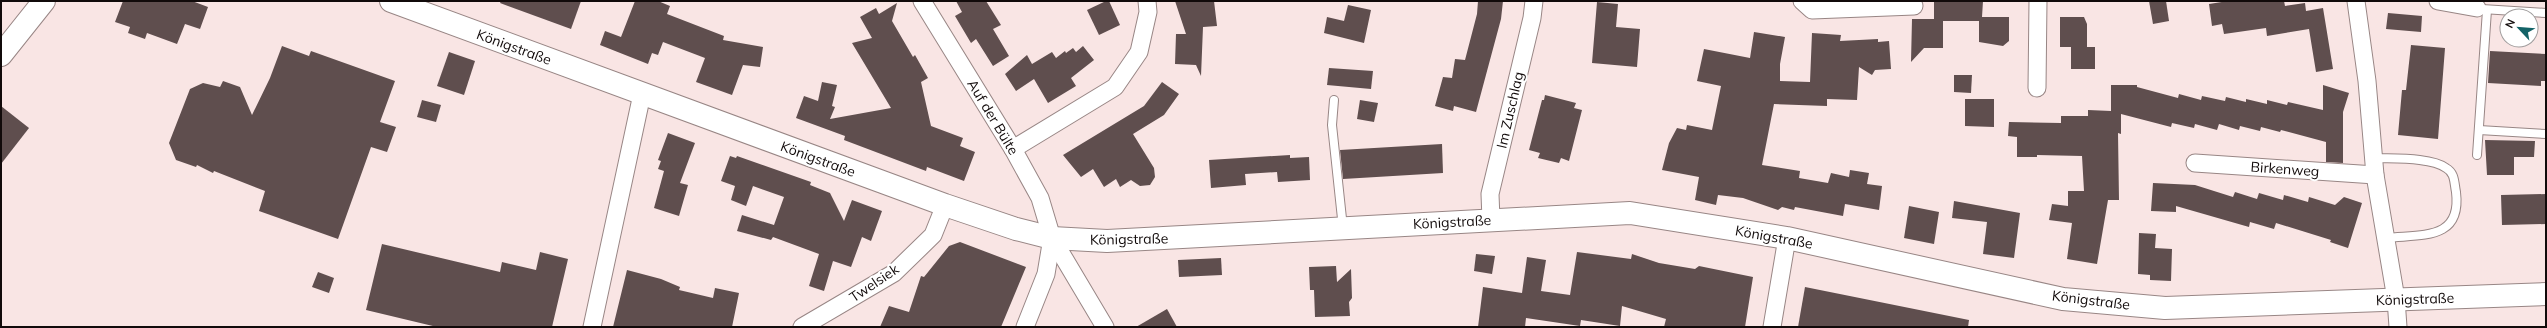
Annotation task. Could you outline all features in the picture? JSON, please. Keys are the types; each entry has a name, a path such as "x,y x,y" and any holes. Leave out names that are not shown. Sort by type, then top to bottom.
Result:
{"main road":[{"path":"1,55 44,1"},
{"name":"Königstraße","path":"391,1 944,205 1016,230 1052,238 1108,241 1630,213 1787,238 2063,299 2165,308 2546,294"}],"street":[{"name":"Auf der Bülte","path":"922,1 1013,149 1040,198 1052,238"},
{"path":"1013,149 1115,87 1139,52 1148,12 1147,1"},
{"name":"Im Zuschlag","path":"1491,220 1490,194 1532,18 1534,1"},
{"path":"1802,1 1812,10 1914,6"},
{"path":"2038,1 2038,88"},
{"path":"2356,1 2367,81 2374,166 2396,299 2398,327"},
{"path":"2438,1 2482,9"},
{"path":"592,327 642,94"},
{"name":"Birkenweg","path":"2196,163 2374,166"},
{"name":"Twelsiek","path":"802,327 894,273 933,235 944,205"},
{"path":"1025,327 1046,274 1052,238"},
{"path":"1052,238 1105,327"},
{"path":"1772,327 1787,238"}],"lane":[{"path":"2477,155 2482,9 2546,14"},
{"path":"1334,100 1332,125 1343,228"},
{"path":"2479,130 2546,134"},
{"path":"2374,166 2430,162 2446,167 2453,174 2457,203 2454,219 2448,228 2435,232 2386,238"}],"building":[{"path":"123,1 192,1 208,7 200,29 185,24 177,44 147,33 145,39 128,33 130,27 115,22"},
{"path":"501,1 581,1 571,29 500,3"},
{"path":"635,1 658,1 670,6 667,14 724,36 723,40 763,47 760,67 743,65 732,95 696,82 705,58 663,42 658,55 652,53 648,64 600,45 605,31 621,37"},
{"path":"956,1 986,1 1001,25 993,29 1009,56 993,66 976,39 971,43 955,16 962,12"},
{"path":"1109,1 1120,25 1099,35 1087,10"},
{"path":"1175,1 1214,1 1217,26 1203,27 1201,76 1196,65 1175,64 1176,34 1186,34"},
{"path":"1478,1 1503,1 1501,19 1476,112 1454,106 1453,111 1435,106 1443,77 1452,78 1455,59 1465,60 1477,14"},
{"path":"1934,1 1983,1 1982,17 2009,17 2009,41 2003,46 1979,42 1979,21 1943,21 1943,48 1924,48 1911,62 1912,19 1934,19"},
{"path":"2149,1 2166,1 2169,21 2153,24"},
{"path":"2228,1 2284,1 2285,6 2305,3 2306,11 2323,8 2333,69 2316,72 2309,29 2267,36 2266,28 2224,34 2222,24 2212,26 2209,4"},
{"path":"1597,2 1618,4 1616,27 1640,29 1637,67 1592,63"},
{"path":"897,3 892,21 913,57 915,55 928,78 921,82 931,126 963,138 960,146 975,152 964,181 927,167 926,171 844,140 845,136 796,118 804,96 818,101 822,82 837,85 832,106 835,107 830,119 891,108 852,43 872,38 860,17 876,8 879,14"},
{"path":"1348,5 1371,10 1364,43 1324,33 1327,17 1344,21"},
{"path":"2388,13 2422,16 2421,32 2386,29"},
{"path":"2060,17 2084,17 2087,24 2087,47 2095,47 2095,69 2071,69 2071,47 2060,47"},
{"path":"1754,32 1785,37 1780,64 1780,81 1810,82 1812,33 1841,35 1840,41 1878,39 1878,42 1889,41 1891,69 1875,70 1872,75 1859,67 1857,100 1827,99 1827,106 1774,104 1762,165 1800,171 1799,178 1828,183 1831,173 1849,177 1850,170 1869,173 1867,184 1882,186 1879,210 1845,204 1843,216 1795,207 1794,210 1782,207 1778,210 1743,198 1718,195 1716,205 1695,200 1699,177 1662,170 1669,143 1677,128 1686,130 1687,125 1712,130 1721,86 1697,81 1704,49 1750,58"},
{"path":"2411,45 2445,48 2438,139 2398,135 2402,90 2406,90"},
{"path":"282,46 309,56 311,51 395,81 380,122 396,127 387,152 371,147 338,239 259,211 265,191 214,171 213,173 197,165 196,167 176,160 169,143 190,89 203,83 220,87 223,81 240,87 252,115 270,78"},
{"path":"1083,46 1094,60 1071,78 1076,86 1048,103 1034,79 1016,91 1005,74 1027,55 1032,64 1052,52 1056,58 1065,51 1066,53 1073,48 1076,52"},
{"path":"2490,51 2546,54 2546,81 2541,81 2541,86 2488,83"},
{"path":"449,52 475,61 464,95 437,86"},
{"path":"1329,68 1373,71 1371,89 1327,85"},
{"path":"1954,75 1972,75 1971,93 1954,92"},
{"path":"1162,82 1179,94 1164,115 1133,134 1154,168 1155,177 1150,185 1140,186 1131,180 1120,187 1116,179 1104,187 1093,169 1081,177 1063,155 1144,106"},
{"path":"2111,85 2137,85 2137,87 2178,98 2179,94 2201,100 2202,96 2225,101 2226,97 2246,102 2246,99 2267,104 2267,100 2287,105 2288,102 2323,110 2323,85 2349,93 2343,112 2343,163 2326,162 2326,142 2281,130 2280,132 2261,127 2260,131 2240,126 2239,130 2219,124 2217,130 2195,124 2194,128 2172,123 2171,127 2121,114 2121,134 2118,133 2119,200 2108,200 2097,264 2067,259 2072,223 2049,220 2052,204 2068,206 2068,191 2084,191 2082,156 2037,155 2037,157 2017,157 2017,137 2008,136 2009,122 2061,123 2061,116 2088,116 2088,110 2111,111"},
{"path":"1545,95 1576,103 1574,108 1582,110 1569,161 1561,158 1559,163 1538,158 1540,153 1529,150 1542,100 1544,100"},
{"path":"1965,99 1994,99 1994,127 1965,126"},
{"path":"422,100 441,105 436,122 417,117"},
{"path":"1360,100 1378,103 1374,122 1357,119"},
{"path":"1,106 29,128 1,164"},
{"path":"668,133 695,143 680,183 688,185 679,216 654,208 664,171 658,169 661,161 658,160"},
{"path":"2485,140 2535,141 2534,157 2514,157 2514,175 2487,175"},
{"path":"1442,144 1443,173 1343,179 1340,150"},
{"path":"1290,155 1290,158 1309,157 1310,180 1278,182 1277,172 1245,174 1246,185 1211,188 1209,160"},
{"path":"730,156 736,158 737,156 811,182 810,185 830,193 844,221 852,200 882,211 871,241 862,237 851,267 833,261 824,291 809,286 819,254 773,237 771,240 737,231 742,215 774,225 784,197 753,186 746,206 731,200 735,186 721,181"},
{"path":"2153,183 2195,185 2233,197 2235,192 2257,199 2259,193 2283,200 2284,195 2308,202 2309,197 2335,205 2344,197 2362,203 2348,248 2330,242 2331,240 2276,223 2274,229 2250,222 2249,227 2176,206 2176,212 2151,211"},
{"path":"2546,194 2546,224 2502,225 2501,195"},
{"path":"1954,201 2020,213 2014,258 1983,254 1987,222 1952,218"},
{"path":"1909,206 1939,212 1934,244 1904,238"},
{"path":"2139,233 2156,234 2155,248 2172,249 2171,281 2150,280 2150,275 2138,274"},
{"path":"960,242 1026,267 1001,327 880,327 889,306 909,312 921,276 924,277 949,246"},
{"path":"382,244 500,272 502,262 536,270 540,252 568,259 552,327 437,327 366,310"},
{"path":"1577,252 1631,259 1632,254 1659,263 1695,269 1699,266 1753,277 1745,327 1664,327 1666,319 1622,306 1620,326 1581,320 1580,326 1526,318 1525,327 1478,327 1483,287 1522,293 1527,257 1546,260 1541,291 1570,295"},
{"path":"1476,254 1495,256 1492,274 1474,271"},
{"path":"1221,258 1222,275 1179,277 1178,260"},
{"path":"1336,266 1337,282 1351,269 1352,298 1349,302 1350,316 1315,317 1314,290 1310,290 1309,267"},
{"path":"627,270 661,279 680,287 679,290 713,298 715,288 739,293 732,327 613,327"},
{"path":"318,272 334,278 329,293 312,287"},
{"path":"1805,287 1969,320 1968,327 1798,327"},
{"path":"1167,309 1177,327 1136,327"}]}
